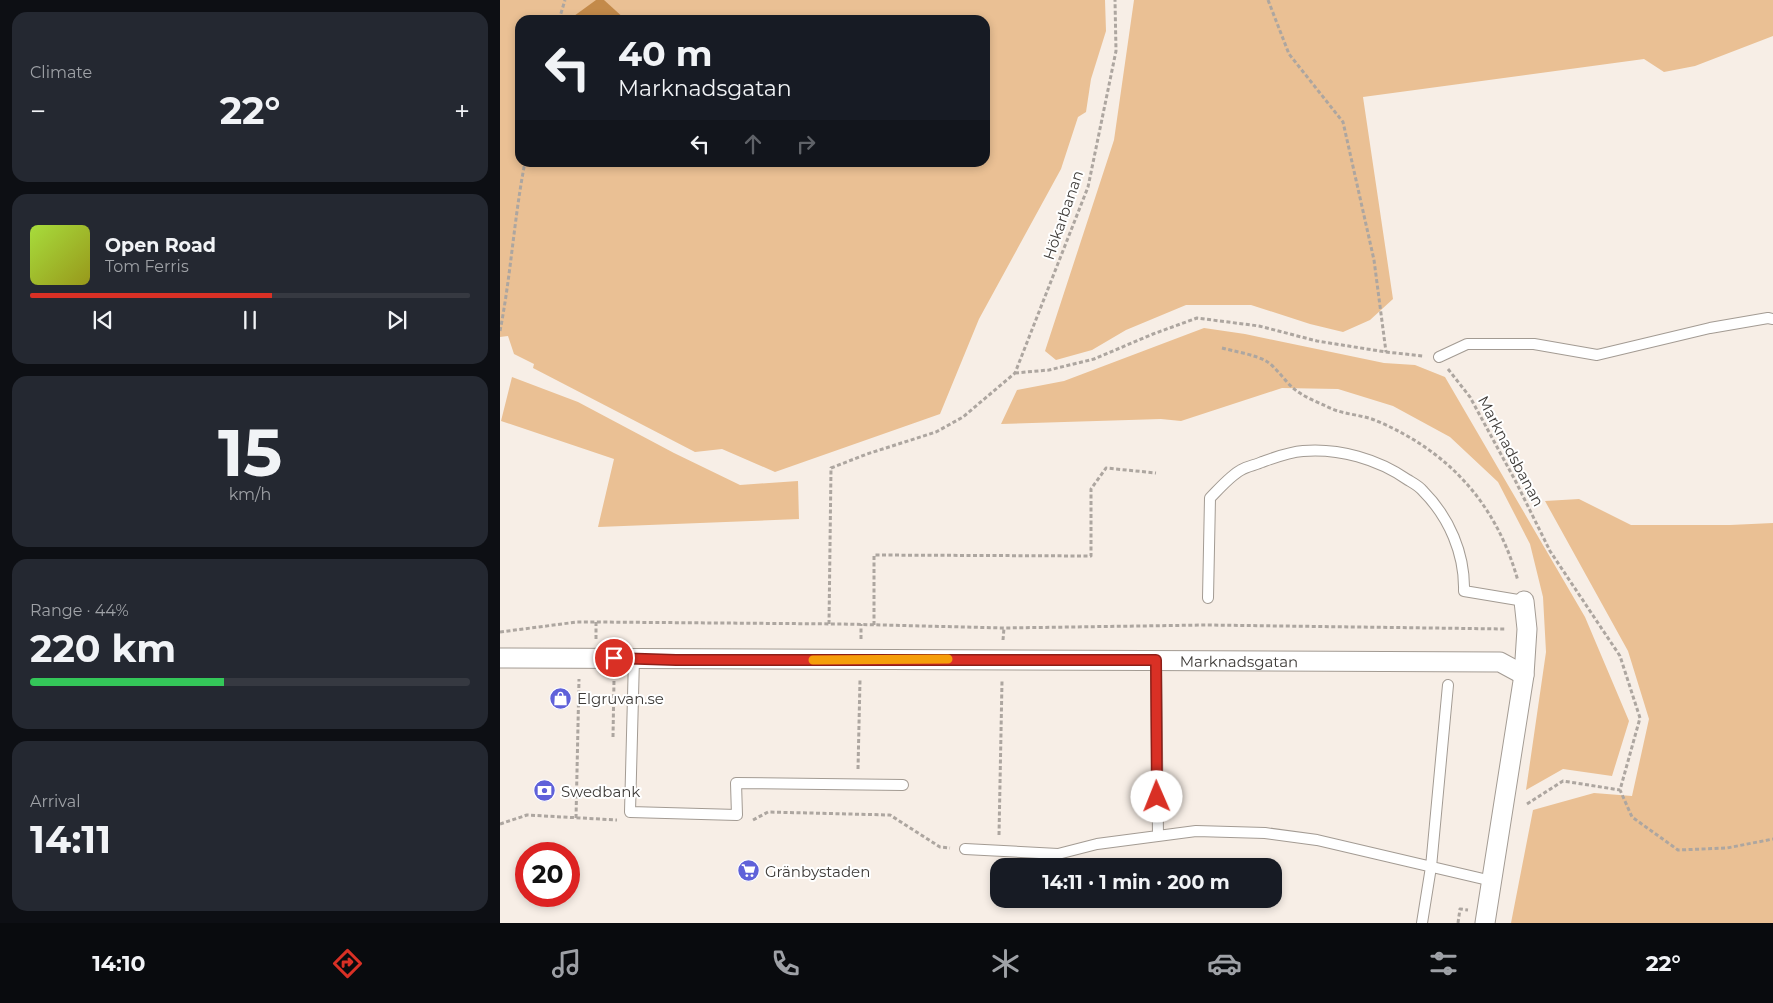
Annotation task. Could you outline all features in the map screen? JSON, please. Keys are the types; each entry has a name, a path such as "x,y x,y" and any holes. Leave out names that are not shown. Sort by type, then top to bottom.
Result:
{"street":[{"path":"1485,918 1524,674 1527,629 1524,600"},
{"name":"Marknadsgatan","path":"500,658 1500,662 1524,674"}],"lane":[{"path":"1439,357 1467,344 1534,344 1597,355 1710,328 1768,318 1773,319"},
{"path":"1208,598 1210,498 1240,470 1287,453 1326,451 1369,460 1398,473 1423,490 1442,515 1453,536 1461,557 1464,591 1524,600"},
{"path":"634,658 630,812 737,815 736,783 903,784"},
{"path":"1156,660 1158,836"},
{"path":"1422,923 1430,866 1448,684"},
{"path":"966,849 1058,854 1097,844 1196,831 1265,833 1316,840 1492,881"}],"path":[{"path":"560,15 565,0"},
{"name":"Hökarbanan","path":"1015,373 1088,187 1116,51 1115,0"},
{"path":"1268,0 1289,54 1343,122 1374,260 1386,352"},
{"path":"500,331 508,292 519,191 524,167"},
{"path":"829,624 831,468 867,454 936,432 963,417 1015,373 1049,370 1094,358 1197,318 1259,326 1317,341 1386,352 1439,357"},
{"name":"Marknadsbanan","path":"1439,357 1470,396 1550,551 1620,656 1640,718 1620,790"},
{"path":"874,625 874,555 1091,556 1091,489 1106,468 1156,473"},
{"path":"500,632 577,622 861,624 1004,628 1207,626 1527,629"},
{"path":"858,784 861,624"},
{"path":"999,851 1004,628"},
{"path":"576,818 578,679"},
{"path":"1525,812 1527,803 1563,781 1620,790 1632,817 1678,850 1727,848 1773,839"},
{"path":"1458,923 1460,909 1485,918"}],"shaded area":[{"path":"500,0 1105,0 1106,31 1091,79 1086,112 1078,117 1061,169 979,319 940,414 775,472 722,449 695,452 533,368 534,364 514,354 508,336 500,337"},
{"path":"596,0 604,0 620,15 575,15"},
{"path":"1134,0 1773,0 1773,36 1695,66 1664,72 1644,59 1363,97 1393,299 1370,320 1343,332 1310,324 1251,305 1186,305 1126,330 1092,350 1056,360 1045,351 1114,140"},
{"path":"1204,328 1245,334 1384,363 1415,365 1445,377 1585,617 1629,721 1612,776 1563,769 1526,790 1546,652 1543,597 1530,544 1498,482 1450,437 1393,406 1338,389 1282,388 1181,421 1161,419 1001,424 1017,390 1064,381"},
{"path":"512,377 578,402 674,453 740,485 798,481 799,519 598,527 614,459 501,421"},
{"path":"1579,499 1631,525 1773,523 1773,923 1511,923 1533,810 1594,793 1632,796 1649,719 1628,651 1545,501"}],"slow traffic":[{"path":"813,660 948,659"}],"place":[{"name":"Elgruvan.se","path":"561,698"},
{"name":"Swedbank","path":"545,791"},
{"name":"Gränbystaden","path":"749,871"}],"route":[{"path":"614,658 676,660 1156,660 1157,797"}]}
